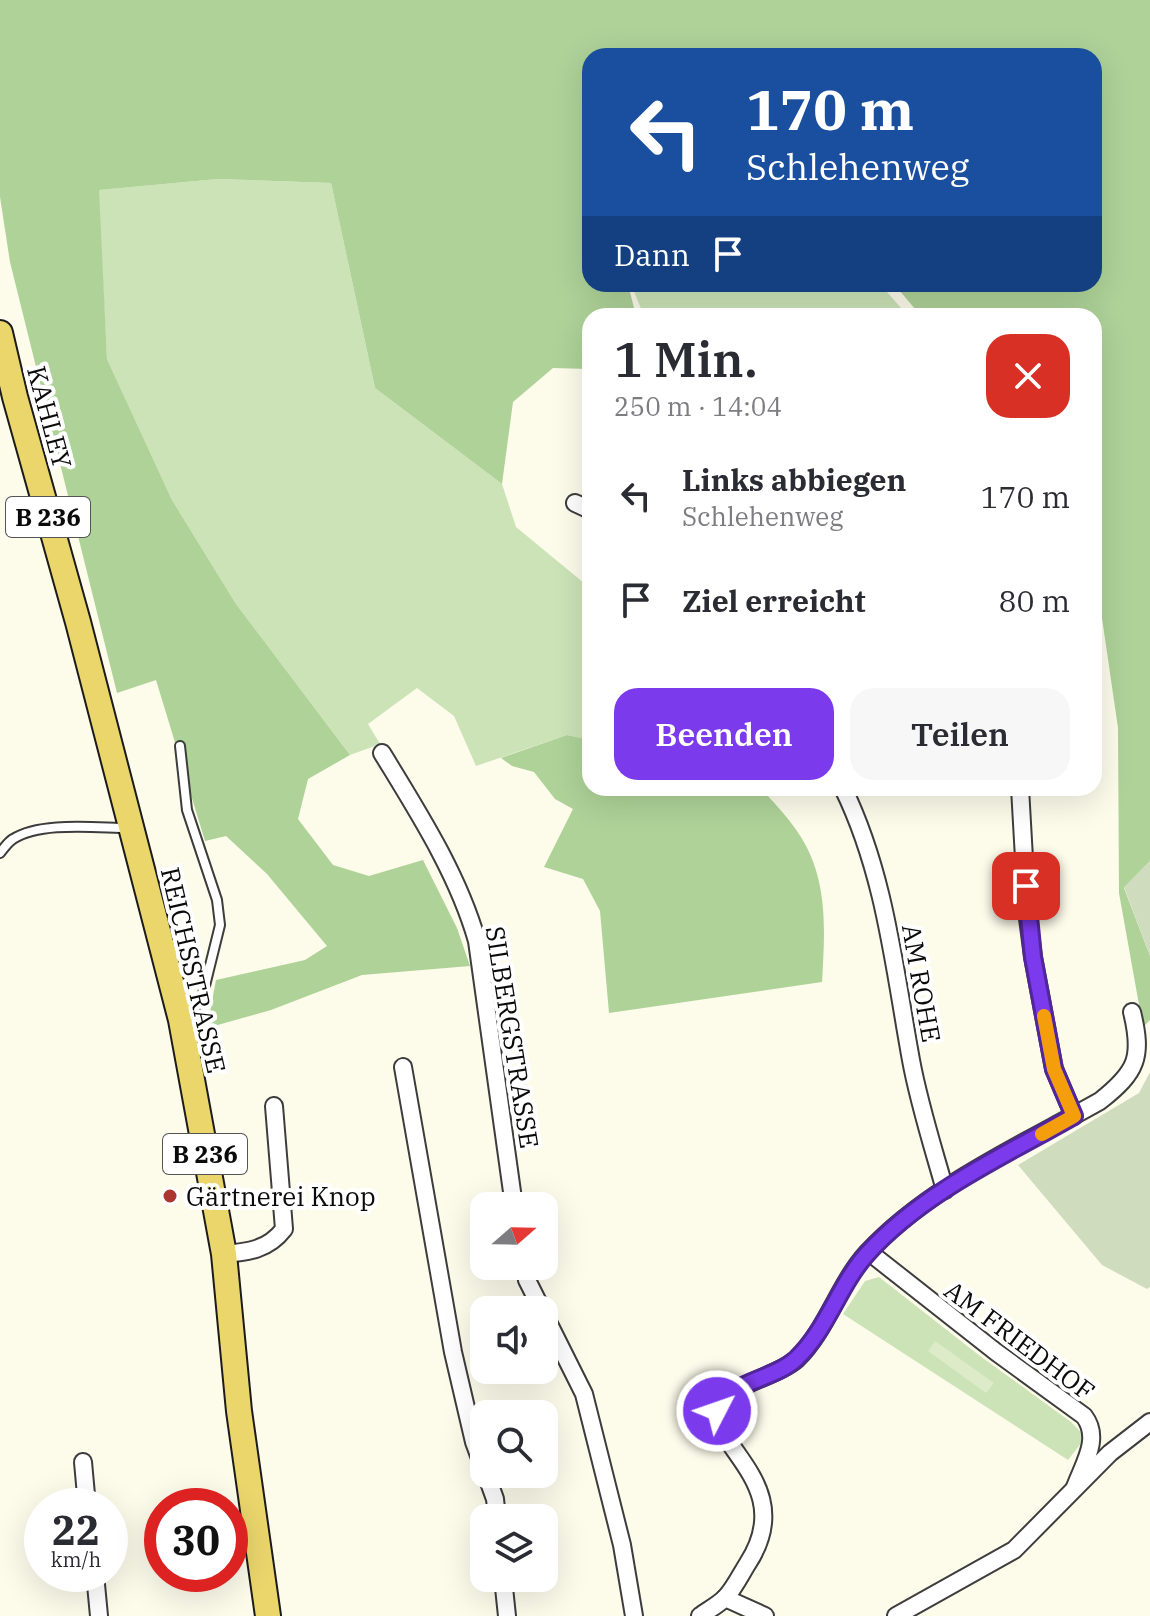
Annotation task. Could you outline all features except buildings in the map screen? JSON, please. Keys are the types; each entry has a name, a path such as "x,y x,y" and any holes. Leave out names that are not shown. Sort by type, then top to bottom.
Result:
{"main road":[{"name":"KAHLEY","path":"0,333 98,701"},
{"name":"REICHSSTRASSE","path":"98,701 181,1020 224,1254 239,1411 268,1616"}],"street":[{"name":"SILBERGSTRASSE","path":"382,753 434,843 470,916 477,941 512,1192"},
{"name":"AM ROHE","path":"846,796 874,864 894,948 911,1062 945,1190"},
{"path":"1020,796 1027,911 1033,957 1054,1069 1074,1116"},
{"path":"700,1616 725,1598 759,1546 765,1519 755,1480 718,1425 717,1411 722,1399 730,1392 773,1375 798,1358 855,1268 912,1213 1119,1086 1131,1070 1137,1054 1139,1039 1132,1012"},
{"path":"403,1067 453,1352 470,1425"},
{"path":"224,1254 257,1251 277,1239 284,1229 274,1106"},
{"name":"AM FRIEDHOF","path":"869,1252 966,1330 1084,1416 1092,1431 1092,1440 1075,1487"},
{"path":"558,1342 584,1394 622,1545 634,1616"},
{"path":"896,1616 1014,1550 1110,1453 1150,1422"},
{"path":"83,1462 85,1488"},
{"path":"97,1592 99,1616"},
{"path":"504,1592 507,1616"},
{"path":"725,1598 765,1616"}],"lane":[{"path":"180,746 187,810 217,900 220,925 201,1002 181,1020"},
{"path":"0,853 11,840 26,833 53,828 130,828"}],"green space":[{"path":"0,0 1150,0 1150,861 1124,888 1150,956 1150,1020 1143,1027 1119,893 1118,728 1102,618 1102,308 914,308 901,292 1102,292 1102,48 582,48 582,292 630,292 634,308 582,308 582,369 553,368 513,402 502,484 375,388 331,183 218,179 99,190 107,359 172,500 236,604 350,755 308,779 298,819 333,865 369,876 423,860 457,928 470,966 362,975 271,1010 207,1028 216,980 305,960 327,946 267,874 226,836 205,841 156,680 117,693 10,262 0,197"},
{"path":"218,179 331,183 375,388 502,484 516,527 582,581 582,738 567,735 476,766 454,716 417,688 368,724 380,744 350,755 236,604 172,500 107,359 98,190"},
{"path":"634,292 887,292 901,308 641,308"},
{"path":"567,735 582,738 582,796 768,796 797,831 815,867 823,904 822,982 609,1013 600,911 583,879 544,867 573,809 555,799 534,772 512,766 501,758"},
{"path":"1150,861 1150,956 1124,887"},
{"path":"1150,1072 1150,1287 1147,1289 1102,1265 1018,1165 1139,1093"},
{"path":"879,1277 1071,1422 1086,1437 1068,1460 843,1314 865,1281"},
{"path":"935,1341 994,1383 986,1393 928,1351"}],"slow traffic":[{"path":"1042,1134 1074,1116 1054,1069 1044,1016"}],"place":[{"name":"Gärtnerei Knop","path":"170,1196"}],"route":[{"path":"717,1411 722,1399 730,1392 773,1375 798,1358 855,1268 912,1213 945,1190 1074,1116 1054,1069 1033,957 1026,886"}]}
